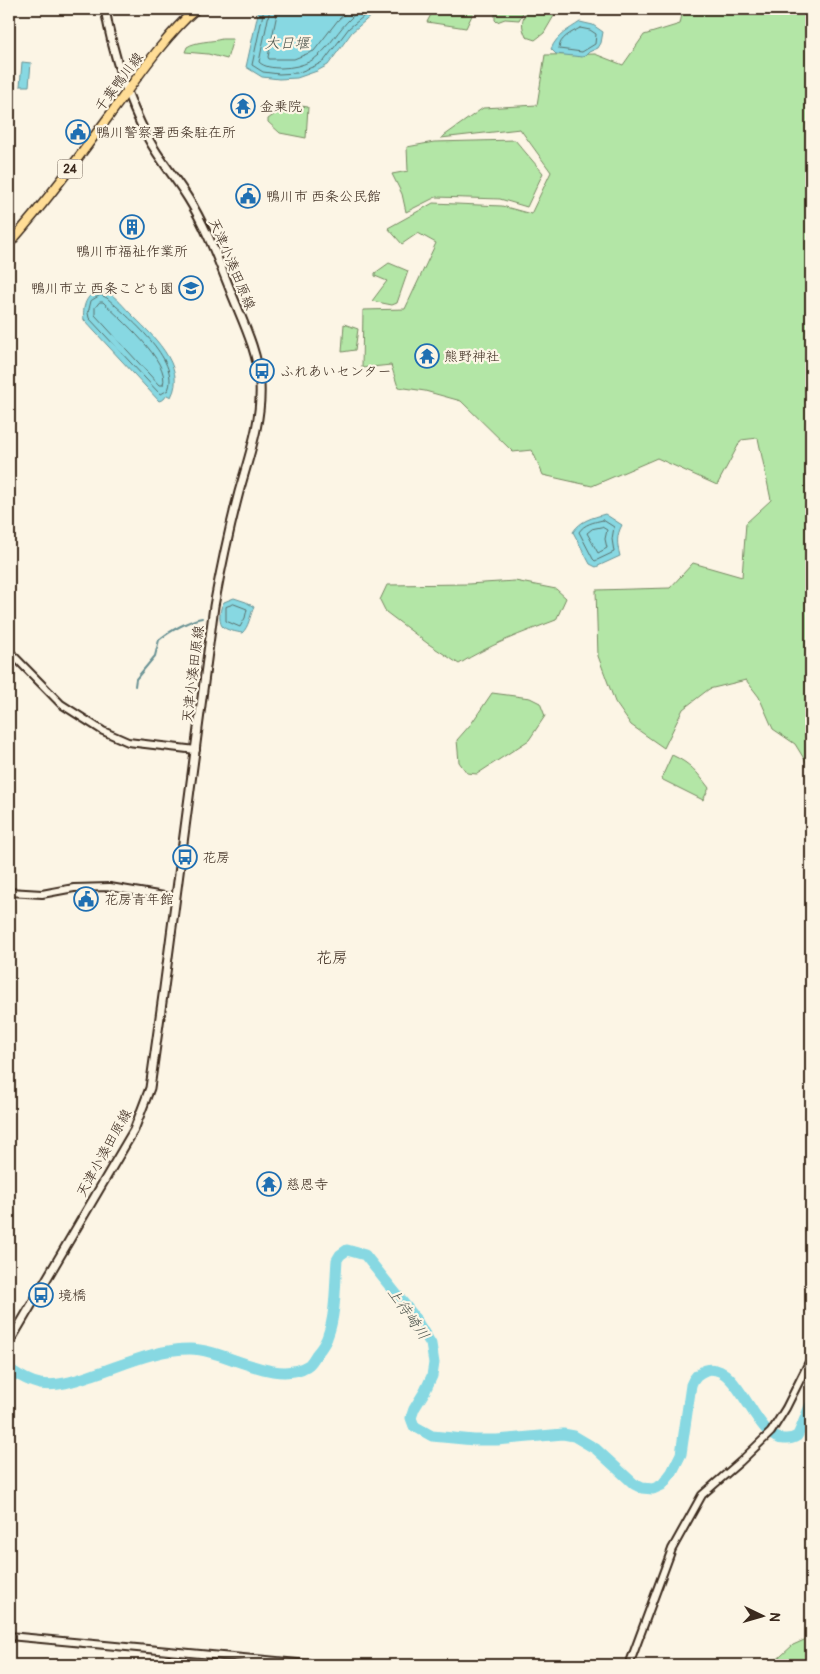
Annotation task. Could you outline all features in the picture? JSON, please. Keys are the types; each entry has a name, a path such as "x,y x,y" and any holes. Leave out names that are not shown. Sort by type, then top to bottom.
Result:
{"main road":[{"name":"天津小湊田原線","path":"9,1343 134,1130 152,1079 218,582 259,417 260,379 247,333 203,226 187,196 157,154 127,91 111,40 105,9"},
{"name":"千葉鴨川線","path":"9,244 79,158 127,91 175,30 196,9"}],"street":[{"path":"9,651 63,706 103,731 128,742 196,750"},
{"path":"9,892 42,894 74,888 110,887 176,898"},
{"path":"628,1665 672,1549 702,1495 756,1448 771,1432 786,1408 811,1358"},
{"path":"9,1636 319,1665"}],"green space":[{"path":"434,9 475,9 466,28 427,22"},
{"path":"495,9 525,9 519,20 505,19 497,22 495,20"},
{"path":"528,9 558,9 544,33 535,40 526,37 523,29 523,19"},
{"path":"683,9 811,9 811,770 795,744 773,729 759,697 746,680 709,689 683,709 664,748 631,725 615,702 598,656 596,590 670,588 693,563 742,577 746,523 771,500 758,438 741,440 717,485 657,458 592,486 543,475 532,450 513,452 461,401 425,391 398,387 391,365 362,368 363,310 405,309 436,243 418,233 402,244 388,228 433,203 502,206 531,214 551,172 520,129 441,138 483,108 537,105 545,55 595,54 623,65 644,35 680,24"},
{"path":"222,39 233,39 227,59 208,54 185,52 187,47 191,45"},
{"path":"289,104 308,107 306,138 280,133 268,122 268,119"},
{"path":"515,140 543,173 527,207 500,199 436,197 406,212 402,194 392,174 408,171 407,147 434,142"},
{"path":"389,263 408,271 397,303 392,305 372,301 387,281 375,276 375,273"},
{"path":"344,324 358,329 355,350 342,352"},
{"path":"515,581 556,589 566,598 556,620 494,645 459,664 386,612 380,600 387,585 468,584"},
{"path":"492,693 530,698 540,703 545,716 529,740 477,774 467,773 459,762 457,740 471,724"},
{"path":"672,755 693,768 709,788 703,800 661,779"},
{"path":"811,1637 811,1665 771,1665 793,1645"}],"water":[{"name":"大日堰","path":"259,9 379,9 352,32 328,65 297,78 279,79 262,77 246,67"},
{"path":"580,22 593,25 603,32 598,48 582,57 556,54 551,49 556,40"},
{"path":"22,62 31,63 29,86 20,86"},
{"path":"100,290 109,293 116,299 147,330 164,351 171,362 175,374 175,385 171,397 167,395 159,401 84,320 84,306 88,298"},
{"path":"605,514 622,525 618,540 620,556 596,567 590,564 573,532 583,522"},
{"path":"234,598 254,607 248,624 242,633 231,631 222,626 220,620 221,607 224,602"}],"waterway":[{"path":"135,686 136,679 155,656 159,640 179,627 202,618"},
{"name":"上待崎川","path":"9,1369 32,1382 54,1385 75,1381 153,1354 190,1349 218,1354 265,1369 280,1372 294,1371 310,1364 326,1341 331,1327 334,1308 337,1260 347,1250 365,1255 413,1315 431,1344 434,1363 432,1376 411,1418 414,1426 432,1436 474,1440 497,1440 563,1434 574,1436 596,1449 634,1484 642,1488 653,1489 662,1485 672,1472 681,1454 691,1385 701,1372 706,1370 718,1371 728,1377 765,1428 775,1437 786,1439 797,1436 811,1404"}],"place":[{"name":"金乗院","path":"243,106"},
{"name":"鴨川警察署西条駐在所","path":"78,132"},
{"name":"鴨川市 西条公民館","path":"248,196"},
{"name":"鴨川市福祉作業所","path":"132,227"},
{"name":"鴨川市立 西条こども園","path":"191,288"},
{"name":"熊野神社","path":"427,356"},
{"name":"ふれあいセンター","path":"262,371"},
{"name":"花房","path":"185,857"},
{"name":"花房青年館","path":"86,899"},
{"name":"慈恩寺","path":"269,1184"},
{"name":"境橋","path":"41,1295"}],"district":[{"name":"花房","path":"332,958"}]}
